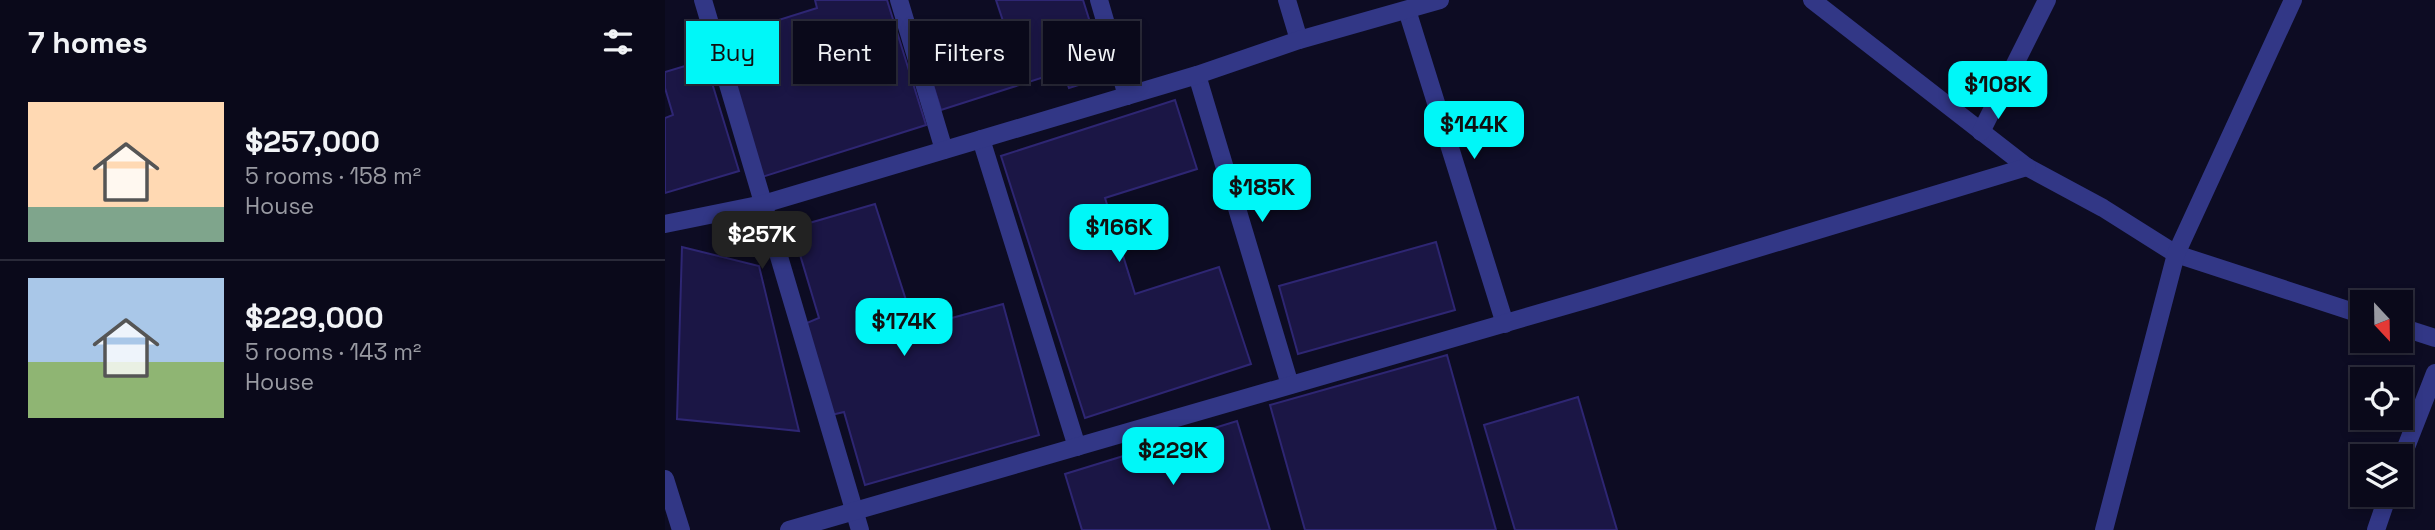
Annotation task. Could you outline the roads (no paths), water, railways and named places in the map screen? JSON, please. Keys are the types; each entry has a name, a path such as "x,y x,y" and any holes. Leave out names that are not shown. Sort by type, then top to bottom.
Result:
{"street":[{"path":"703,0 860,530"},
{"path":"899,0 944,150"},
{"path":"1100,0 1127,96"},
{"path":"1287,0 1299,40"},
{"path":"665,224 762,204 1197,75 1299,40 1440,0"},
{"path":"1812,0 2027,167 2103,208 2176,254 2350,310"},
{"path":"1981,132 2047,0"},
{"path":"2104,530 2176,254 2293,0"},
{"path":"1407,9 1505,324"},
{"path":"1197,75 1290,385"},
{"path":"981,139 1077,447"},
{"path":"789,530 1505,324 2027,167"},
{"path":"2413,331 2435,338"},
{"path":"2407,444 2435,373"},
{"path":"665,479 681,530"},
{"path":"2375,530 2384,507"}]}
